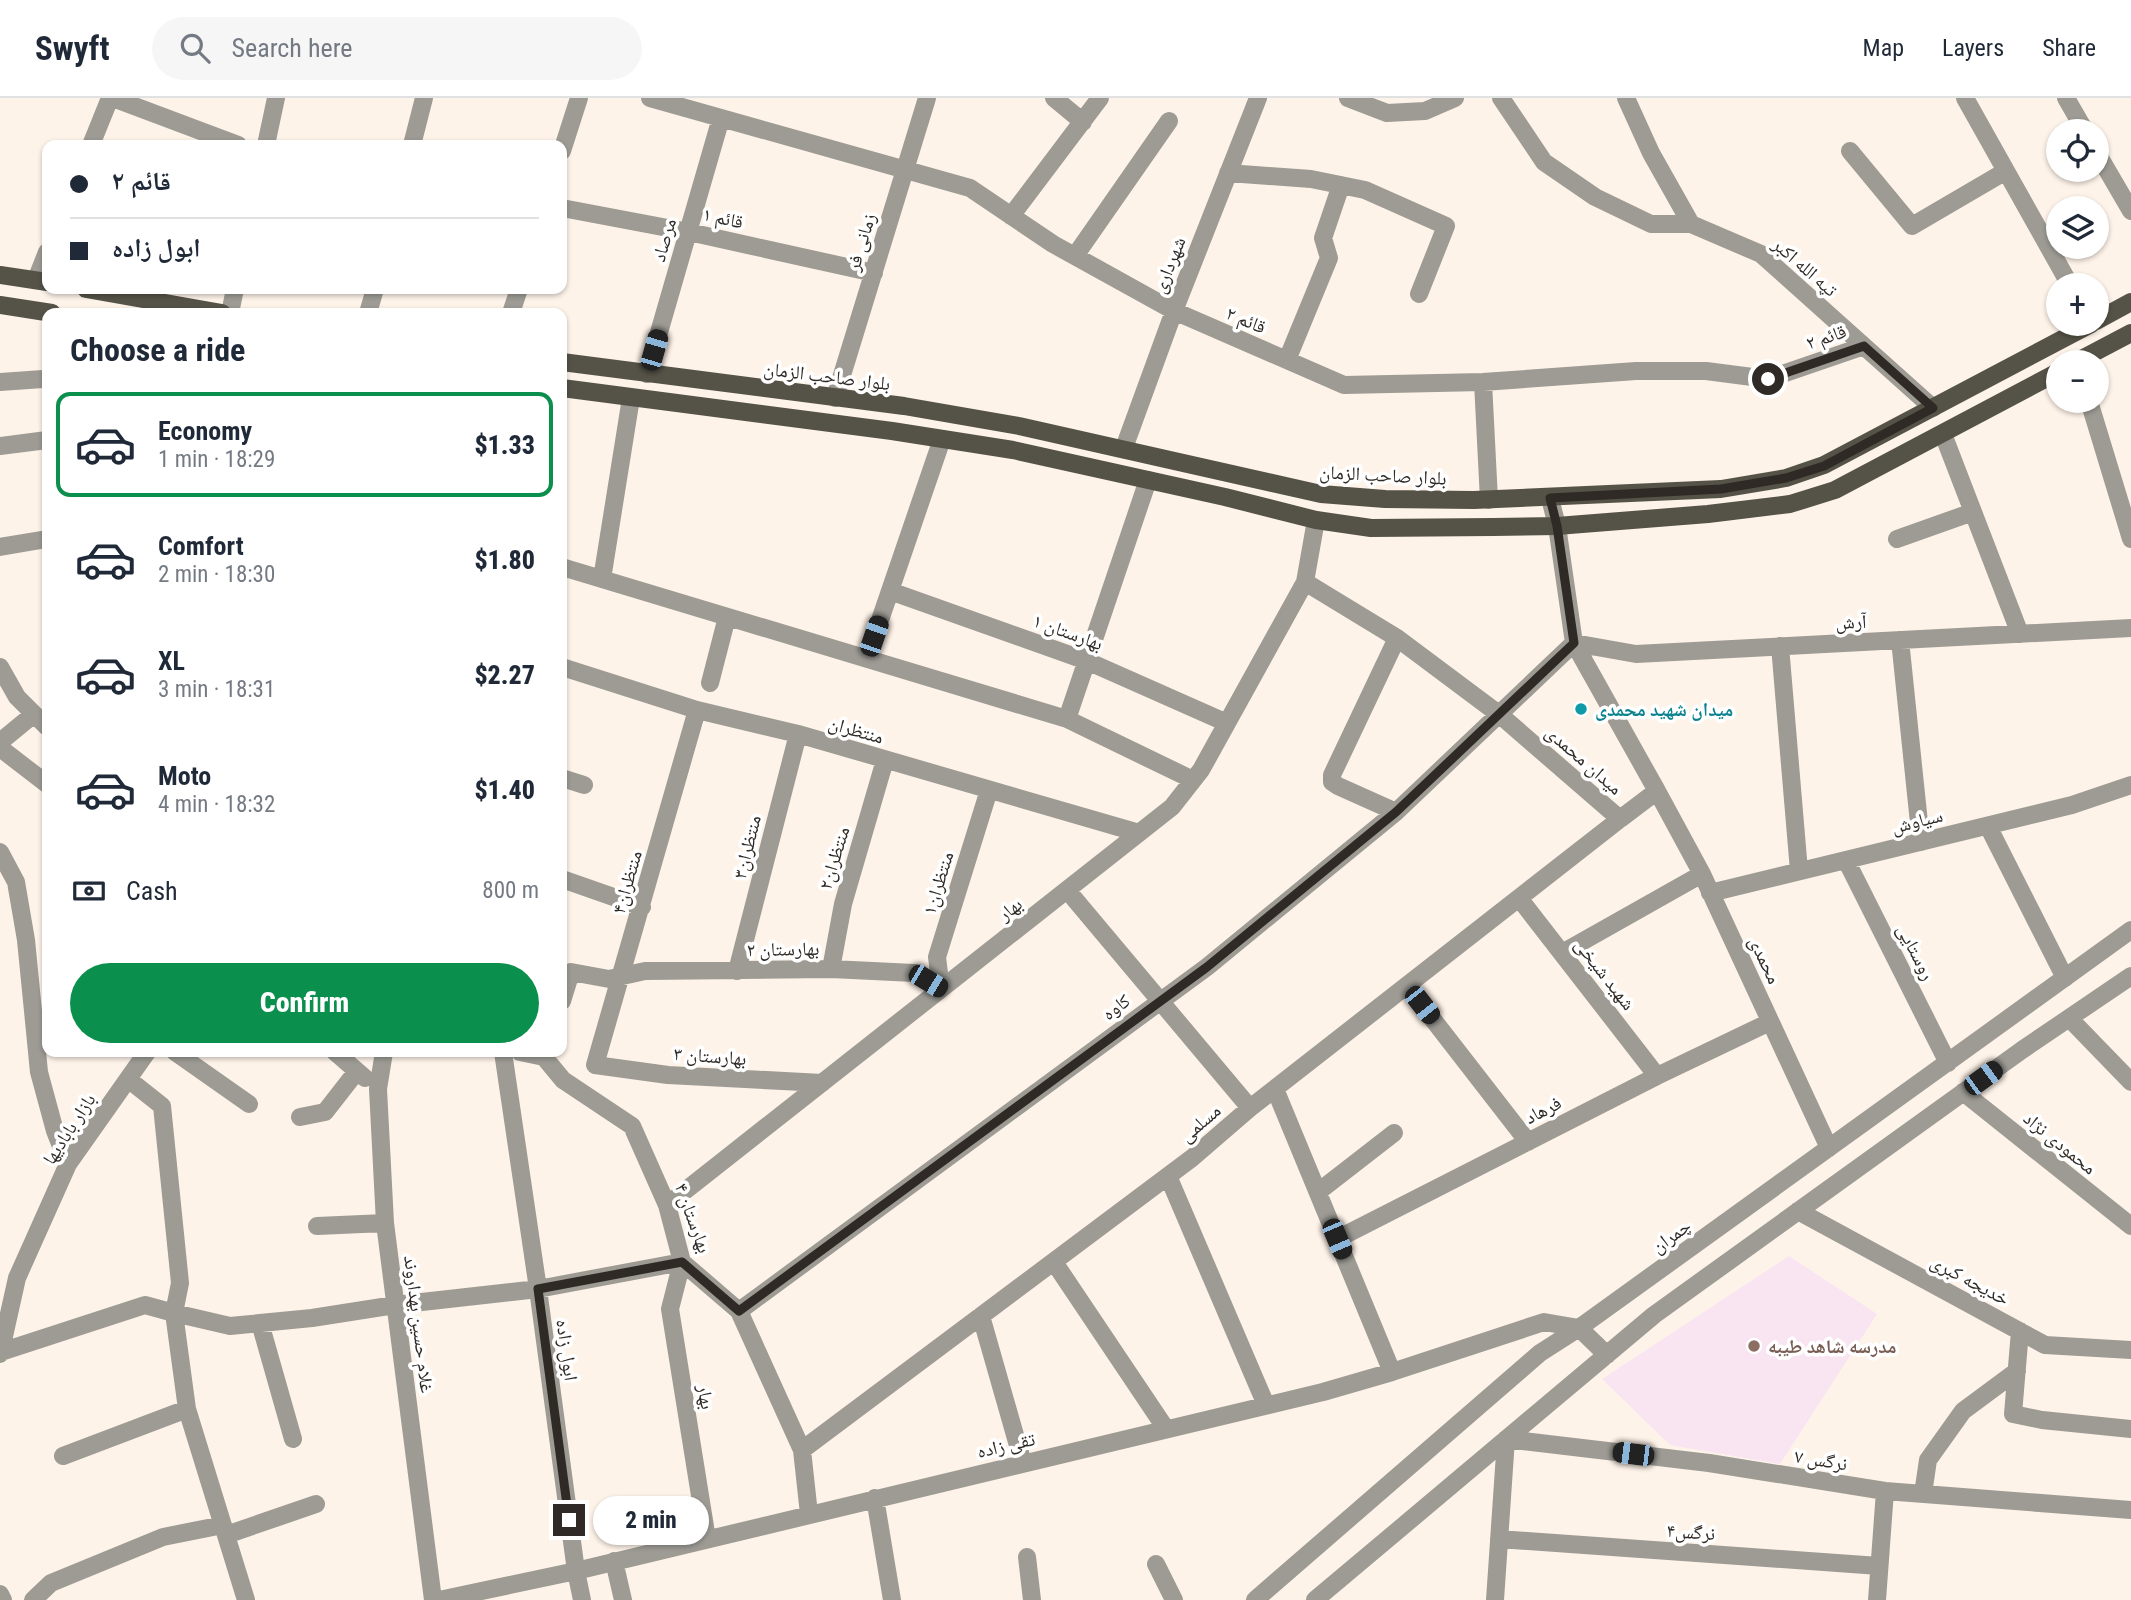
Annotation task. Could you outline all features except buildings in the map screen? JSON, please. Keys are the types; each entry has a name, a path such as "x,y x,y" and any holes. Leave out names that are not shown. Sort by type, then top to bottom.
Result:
{"main road":[{"path":"0,275 41,281"},
{"path":"114,294 194,308"},
{"path":"2109,314 2131,302"},
{"path":"0,305 42,311"},
{"path":"2099,350 2131,332"},
{"name":"بلوار صاحب الزمان","path":"567,363 1007,424 1321,494 1385,499 1489,500 1721,489 1786,478 1824,466 2068,336"},
{"path":"567,389 1013,450 1316,520 1371,528 1557,526 1707,514 1790,504 1835,490 2046,378"}],"street":[{"path":"93,140 112,98 225,140"},
{"path":"267,140 276,98"},
{"path":"413,140 424,98"},
{"path":"566,140 579,98"},
{"name":"قائم ۲","path":"650,98 970,188 1075,256 1174,311 1344,385 1483,382 1636,371 1706,371 1768,379 1864,346"},
{"name":"زمانی فر","path":"835,398 927,98"},
{"path":"1054,98 1083,122"},
{"path":"1011,216 1100,98"},
{"name":"شهرداری","path":"1124,448 1174,311 1258,98"},
{"path":"1348,98 1387,113 1424,111 1455,98"},
{"name":"تپه الله اکبر","path":"1501,98 1544,162 1595,197 1651,224 1691,224 1761,254 1933,408"},
{"path":"1626,98 1651,153 1691,224"},
{"path":"1965,98 2063,273"},
{"path":"2066,98 2078,119"},
{"name":"مرصاد","path":"647,374 721,118"},
{"path":"1075,256 1169,121"},
{"path":"1850,151 1912,226 2006,171"},
{"path":"1228,173 1311,179 1365,190 1446,226 1419,294"},
{"path":"2109,173 2131,211"},
{"path":"1287,360 1329,258 1323,238 1341,185"},
{"name":"قائم ۱","path":"567,209 689,232 874,273"},
{"path":"0,382 42,379"},
{"path":"1483,382 1489,500"},
{"path":"602,579 631,398"},
{"path":"2093,413 2131,539"},
{"path":"1943,433 2020,634"},
{"path":"867,658 942,439"},
{"path":"0,446 42,441"},
{"path":"1067,719 1149,480"},
{"path":"1500,715 1574,643 1557,526 1550,498"},
{"path":"1897,539 1973,512"},
{"name":"بهار","path":"667,1205 1172,807 1201,770 1305,582 1316,520"},
{"path":"0,547 42,544"},
{"path":"567,569 1067,719 1193,780"},
{"name":"میدان محمدی","path":"1305,582 1397,638 1500,715 1620,819 1657,792 1574,643"},
{"name":"بهارستان ۱","path":"890,591 1087,661 1227,723"},
{"path":"710,682 727,617"},
{"name":"آرش","path":"1574,643 1636,654 2131,628"},
{"path":"1396,812 1338,786 1332,782 1332,775 1397,638"},
{"path":"1900,640 1921,842"},
{"path":"1780,646 1799,871"},
{"path":"0,667 17,697 42,722"},
{"name":"منتظران","path":"567,669 697,710 798,734 1139,833"},
{"name":"منتظران۴","path":"595,1065 697,710"},
{"path":"0,742 34,713"},
{"name":"کاوه","path":"739,1311 1207,967 1396,812 1500,715"},
{"name":"منتظران۳","path":"737,971 798,734"},
{"path":"0,748 42,780"},
{"name":"منتظران۲","path":"831,969 842,904 886,760"},
{"path":"567,780 584,785"},
{"name":"سیاوش","path":"1710,893 2072,805 2131,785"},
{"name":"منتظران۱","path":"941,989 937,957 989,790"},
{"name":"محمدی","path":"1657,792 1702,874 1829,1149"},
{"name":"مسلمی","path":"802,1450 1168,1176 1250,1108 1620,819"},
{"path":"1988,826 2065,978"},
{"path":"0,852 16,882 26,940 39,1072 55,1131 68,1164"},
{"name":"روستایی","path":"1846,860 1948,1063"},
{"path":"1562,953 1702,874"},
{"path":"567,881 642,907"},
{"path":"1067,890 1250,1108"},
{"name":"شهید شیخی","path":"1520,898 1657,1076"},
{"name":"چمران","path":"1255,1600 1540,1353 1579,1328 2131,930"},
{"name":"بهارستان ۲","path":"567,984 571,972 609,979 645,971 831,969 914,973 941,989"},
{"path":"1315,1600 1654,1315 1963,1092 2131,976"},
{"path":"1407,986 1528,1142"},
{"path":"2069,1018 2131,1082"},
{"name":"فرهاد","path":"1337,1239 1657,1076 1770,1022"},
{"name":"بازار بابادیها","path":"1,1353 17,1278 68,1164 143,1057"},
{"path":"182,1057 248,1104"},
{"path":"340,1057 378,1089"},
{"name":"غلام حسین بهداروند","path":"383,1057 378,1089 385,1223 433,1600"},
{"name":"ابول زاده","path":"504,1057 582,1600"},
{"name":"بهارستان ۴","path":"546,1057 563,1080 632,1126 667,1205 682,1262 739,1311 802,1450 809,1514"},
{"name":"بهارستان ۳","path":"595,1065 668,1074 822,1083"},
{"path":"300,1116 325,1112 357,1072"},
{"path":"128,1079 162,1106 180,1283 174,1313 187,1409 246,1600"},
{"path":"1275,1089 1392,1372"},
{"name":"محمودی نژاد","path":"1963,1092 2131,1226"},
{"path":"1318,1192 1394,1133"},
{"path":"1168,1176 1266,1405"},
{"name":"خدیجه کبری","path":"1798,1211 2045,1345 2131,1350"},
{"path":"317,1226 385,1223"},
{"path":"1,1353 145,1305 230,1326 538,1289 682,1262"},
{"name":"بهار","path":"682,1262 670,1309 707,1539"},
{"path":"1054,1262 1166,1429"},
{"path":"981,1316 1023,1463"},
{"name":"تقی زاده","path":"439,1600 576,1571 1266,1405 1392,1372 1544,1322 1579,1328"},
{"path":"260,1323 293,1439"},
{"path":"1579,1328 1607,1355"},
{"path":"2020,1331 2013,1414 2042,1420 2131,1429"},
{"path":"1923,1494 1928,1460 1963,1411 2017,1371"},
{"path":"63,1456 187,1409"},
{"path":"1495,1600 1506,1439"},
{"name":"نرگس ۷","path":"1506,1439 1709,1463 1885,1491 2131,1510"},
{"path":"1877,1600 1885,1491"},
{"path":"875,1498 892,1600"},
{"path":"33,1600 51,1583 163,1537 224,1530 316,1504"},
{"name":"نرگس۴","path":"1499,1539 1879,1566"},
{"path":"1027,1557 1032,1600"},
{"path":"614,1561 622,1600"},
{"path":"1156,1564 1174,1600"},
{"path":"0,1594 3,1600"}],"shaded area":[{"name":"مدرسه شاهد طیبه","path":"1789,1256 1877,1314 1780,1464 1670,1445 1602,1379"}],"place":[{"name":"میدان شهید محمدی","path":"1581,709"},
{"name":"مدرسه شاهد طیبه","path":"1754,1346"}],"route":[{"path":"569,1520 538,1289 682,1262 739,1311 1207,967 1396,812 1574,643 1572,615 1550,498 1721,489 1786,478 1824,466 1933,408 1864,346 1768,379"}]}
